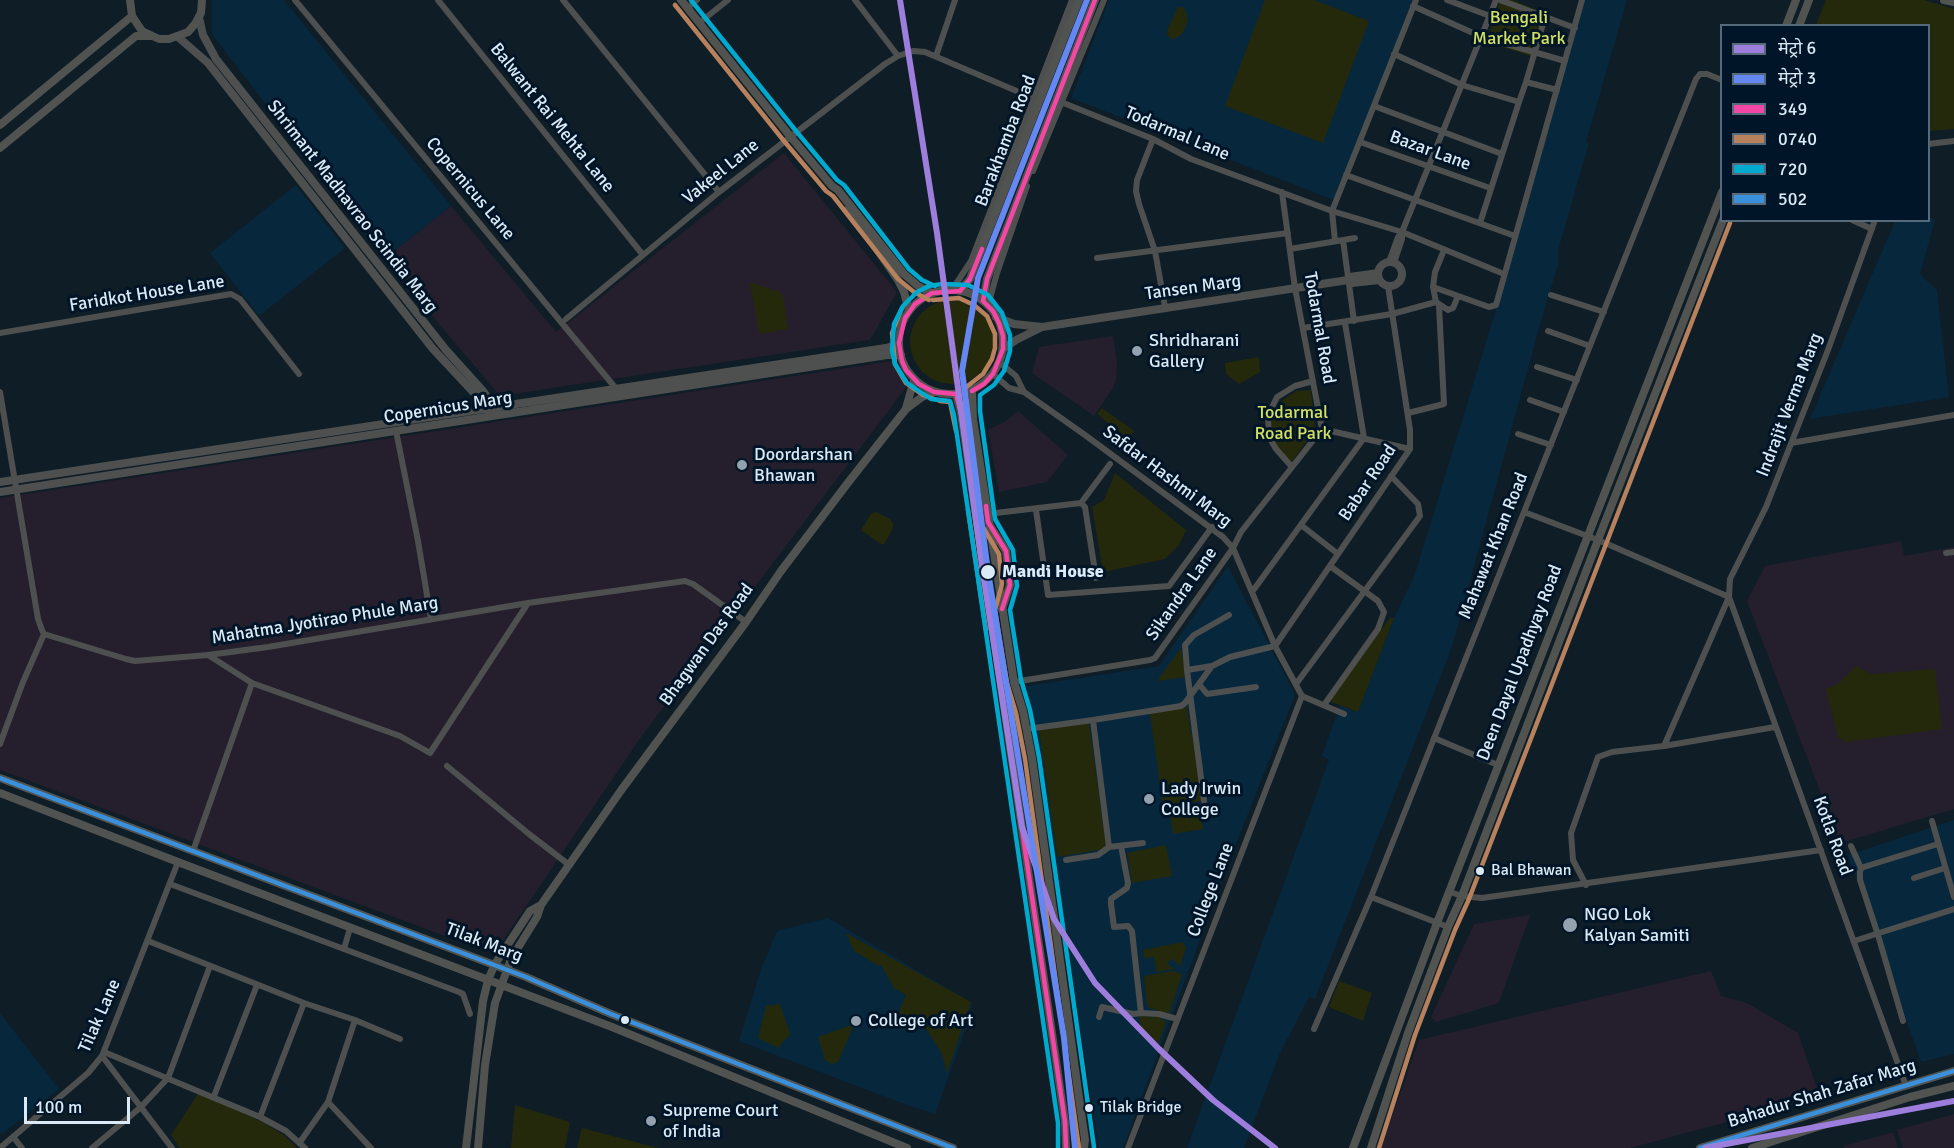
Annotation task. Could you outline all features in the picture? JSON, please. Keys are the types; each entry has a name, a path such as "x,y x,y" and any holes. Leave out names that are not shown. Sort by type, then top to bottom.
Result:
{"main road":[{"path":"130,0 132,16 136,24 150,36"},
{"path":"0,148 136,36 162,39 178,37 188,32 199,17 202,0"},
{"path":"681,0 790,136 832,186 838,190 904,274 918,286 932,293"},
{"name":"Barakhamba Road","path":"956,290 970,279 1079,0"},
{"name":"Barakhamba Road","path":"986,304 987,279 1095,0"},
{"path":"1787,24 1796,0"},
{"path":"1800,24 1809,0"},
{"path":"1944,0 1954,2"},
{"path":"0,125 132,16"},
{"path":"832,186 833,193 872,242 898,280 909,311"},
{"name":"Deen Dayal Upadhyay Road","path":"1353,1148 1437,923 1720,197"},
{"name":"Deen Dayal Upadhyay Road","path":"1371,1148 1408,1033 1448,927 1462,896 1722,222"},
{"path":"956,290 972,295 986,304 996,317 1002,332 1003,349 999,362 993,374 984,384 972,391 956,394 934,392 914,380 906,370 899,344 901,326 909,311 921,299 932,293 956,290"},
{"name":"Bhagwan Das Road","path":"906,409 914,380"},
{"path":"972,391 973,419 1002,609 1014,682 1027,729 1032,758 1085,1145"},
{"name":"Bhagwan Das Road","path":"478,1148 484,1065 491,1019 507,969 537,917 541,905 568,864 781,571 906,409 922,397 934,392"},
{"path":"956,394 964,435 1065,1122 1066,1148"},
{"name":"Tilak Marg","path":"0,778 495,964 611,1014 953,1148"},
{"name":"Tilak Marg","path":"0,793 612,1028 907,1148"},
{"name":"Bhagwan Das Road","path":"466,1148 483,1001 488,980 495,964 530,911 541,905"},
{"name":"Bahadur Shah Zafar Marg","path":"1701,1148 1954,1071"},
{"path":"780,1097 786,1082"},
{"name":"Bahadur Shah Zafar Marg","path":"1752,1148 1910,1097 1954,1086"},
{"path":"1065,1122 1074,1130 1080,1128 1082,1120"}],"street":[{"name":"Copernicus Lane","path":"295,0 619,392"},
{"name":"Balwant Rai Mehta Lane","path":"438,0 643,255"},
{"path":"563,0 719,192"},
{"path":"687,8 697,0"},
{"path":"699,23 728,0"},
{"path":"855,0 898,56 913,51 936,56 1033,98"},
{"path":"936,56 956,0"},
{"path":"956,290 971,261 1072,0"},
{"path":"986,304 1020,206 1104,0"},
{"path":"1447,0 1490,16"},
{"path":"1392,263 1398,237 1498,0 1575,28"},
{"path":"1433,287 1493,307 1496,305 1582,0"},
{"path":"1335,242 1332,211 1415,3 1482,36 1565,61"},
{"name":"Shrimant Madhavrao Scindia Marg","path":"199,17 203,35 216,59 493,412"},
{"path":"1480,223 1545,17"},
{"name":"Shrimant Madhavrao Scindia Marg","path":"178,37 208,63 433,349 493,412"},
{"path":"1394,54 1462,85 1519,102"},
{"name":"Vakeel Lane","path":"566,319 719,192 898,56"},
{"name":"Mahawat Khan Road","path":"1314,1029 1371,897 1696,79 1700,74 1707,74 1720,79"},
{"path":"1526,82 1557,90"},
{"name":"Todarmal Lane","path":"1061,102 1153,140 1191,159 1332,211 1402,232 1504,273"},
{"path":"1374,106 1502,154"},
{"path":"1153,140 1137,180 1136,191 1138,204 1155,251 1165,307"},
{"path":"1930,144 1954,141"},
{"name":"Bazar Lane","path":"1360,142 1490,188"},
{"path":"1346,175 1515,236"},
{"name":"Todarmal Road","path":"1282,192 1295,288 1322,429"},
{"path":"1857,222 1872,228"},
{"name":"Indrajit Verma Marg","path":"1729,597 1730,579 1766,507 1874,222"},
{"path":"1097,258 1288,233"},
{"path":"1290,249 1355,238"},
{"path":"1343,240 1354,321"},
{"path":"1408,413 1441,407 1445,401 1437,304 1433,287 1435,272 1444,250"},
{"path":"1392,263 1400,268 1402,277 1397,284 1390,286 1379,276 1381,267 1392,263"},
{"name":"Tansen Marg","path":"996,317 1014,324 1042,327 1348,280 1352,284 1379,276"},
{"name":"Babar Road","path":"1275,645 1410,449 1408,413 1392,314 1394,309 1390,286"},
{"name":"Faridkot House Lane","path":"0,333 231,294 240,300 299,374"},
{"path":"1551,295 1604,312"},
{"path":"1303,328 1345,323 1437,304 1451,310 1458,296"},
{"path":"1252,592 1364,438 1345,323"},
{"name":"Tansen Marg","path":"1003,349 1042,327"},
{"path":"1548,331 1590,346"},
{"name":"Copernicus Marg","path":"0,482 493,412 899,344"},
{"name":"Copernicus Marg","path":"619,392 887,355 901,355"},
{"path":"999,362 1016,376 1024,392"},
{"path":"1537,367 1576,380"},
{"name":"Safdar Hashmi Marg","path":"993,374 1009,387 1024,392 1212,527 1233,548 1275,645"},
{"path":"1292,467 1269,437 1268,416 1277,397 1294,386 1313,381"},
{"path":"0,392 38,619 44,634 0,744"},
{"path":"1530,400 1564,412"},
{"path":"1791,443 1954,415"},
{"name":"Copernicus Marg","path":"0,492 396,431 425,422"},
{"path":"1233,548 1241,532 1322,429 1410,449"},
{"path":"396,431 431,619"},
{"path":"1518,434 1551,445"},
{"path":"988,518 1081,503 1110,464"},
{"path":"1296,684 1420,516 1418,504 1391,476"},
{"path":"1081,503 1085,507 1096,578"},
{"path":"1036,510 1048,596 1169,586 1212,527"},
{"path":"1524,512 1598,540 1729,597 1664,746"},
{"path":"1301,525 1338,554"},
{"name":"Sikandra Lane","path":"1014,682 1155,658 1233,548"},
{"path":"1946,553 1954,552"},
{"path":"1324,705 1382,622 1384,612 1382,607 1365,591 1330,566"},
{"name":"Mahatma Jyotirao Phule Marg","path":"44,634 135,661 208,655 528,603 685,581 693,584 746,622"},
{"name":"Kotla Road","path":"1729,597 1906,1086"},
{"path":"208,655 252,683 400,736 430,753 528,603"},
{"path":"1204,801 1185,645 1194,635 1229,615"},
{"path":"1217,621 1218,629"},
{"path":"1187,670 1212,666 1230,657 1275,645 1302,696 1344,714"},
{"path":"1027,729 1181,706 1212,666"},
{"path":"194,851 252,683"},
{"path":"1199,684 1207,694 1256,687"},
{"name":"College Lane","path":"1128,1148 1302,696"},
{"path":"1093,720 1099,744 1110,825 1109,847"},
{"path":"1586,885 1573,860 1571,833 1596,761 1602,755 1775,727"},
{"path":"1434,738 1498,765"},
{"path":"447,766 568,864"},
{"path":"1932,821 1954,897"},
{"path":"1066,860 1098,855 1109,847 1143,843"},
{"path":"1861,868 1938,844"},
{"path":"1121,846 1128,884 1127,888 1112,899 1111,904 1114,927 1128,926 1132,931 1141,1013"},
{"path":"1851,846 1861,868 1860,880 1903,1021"},
{"path":"1450,892 1482,898 1821,850"},
{"name":"Tilak Lane","path":"0,1148 88,1073 103,1054 178,862"},
{"path":"1914,878 1946,868"},
{"path":"170,884 459,992 463,994 470,1014"},
{"path":"1371,897 1448,927"},
{"path":"1854,941 1954,909"},
{"path":"344,949 350,928"},
{"path":"148,941 400,1039"},
{"path":"92,1148 141,1107 168,1078 210,966"},
{"path":"214,1096 257,985"},
{"path":"260,1117 304,1003"},
{"path":"1099,1017 1102,1007 1133,1014 1159,1014 1177,1018"},
{"path":"300,1142 328,1102 355,1020"},
{"path":"103,1054 214,1096 260,1117 286,1131 305,1148"},
{"path":"103,1054 172,1148"},
{"path":"328,1102 371,1148"},
{"path":"14,1138 22,1148"}],"shaded area":[{"path":"212,0 284,0 451,206 384,259 212,34"},
{"path":"1109,0 1413,0 1334,200 1071,98"},
{"path":"1584,0 1627,0 1586,142 1589,143 1558,251 1558,265 1452,647 1315,999 1309,997 1280,1053 1244,1148 1187,1148 1329,760 1322,756 1340,705 1358,712 1394,618 1415,574 1498,303"},
{"path":"784,153 897,292 870,340 500,396 384,259 451,206 556,332"},
{"path":"296,185 345,248 259,316 210,253"},
{"path":"1930,218 1935,220 1920,274 1937,290 1949,397 1810,419 1895,222 1930,222"},
{"path":"1113,336 1117,363 1116,380 1094,416 1032,373 1039,347"},
{"path":"892,361 908,385 641,737 501,943 480,949 0,770 0,498"},
{"path":"1018,411 1068,455 1047,482 999,492 988,430 1004,422"},
{"path":"1901,541 1904,556 1954,547 1954,809 1840,843 1747,601 1765,566"},
{"name":"Lady Irwin College","path":"1228,566 1295,695 1226,869 1123,1148 1099,1148 1027,686 1159,666"},
{"path":"1954,820 1954,1054 1921,1062 1848,855"},
{"path":"1530,915 1499,1003 1436,1022 1431,1017 1474,924"},
{"name":"College of Art","path":"828,918 972,1003 962,1039 935,1114 739,1041 761,969 777,931"},
{"path":"1711,971 1721,996 1747,1003 1798,1033 1820,1097 1630,1148 1381,1148 1419,1040"},
{"path":"0,1013 59,1089 2,1134 0,1132"},
{"path":"1954,1114 1954,1148 1903,1148 1897,1130"},
{"path":"1893,1132 1898,1148 1844,1148 1844,1146"}],"green space":[{"path":"1265,0 1314,0 1369,21 1323,143 1225,106"},
{"name":"Bengali Market Park","path":"1500,0 1513,0 1549,15 1536,58 1487,42"},
{"path":"1826,0 1924,0 1954,9 1954,129 1930,131 1930,24 1816,24"},
{"path":"1178,7 1183,7 1188,21 1182,34 1174,39 1167,34"},
{"path":"750,282 783,295 788,329 759,334"},
{"path":"944,300 960,300 976,307 987,318 994,334 991,358 982,372 960,384 944,384 928,377 917,366 910,350 910,334 917,318 928,307"},
{"path":"1259,357 1260,372 1239,384 1226,374 1225,363"},
{"name":"Todarmal Road Park","path":"1311,390 1315,429 1291,463 1279,454 1271,435 1272,417 1280,402 1296,391"},
{"path":"1102,408 1134,431 1128,439 1097,414"},
{"path":"1115,473 1186,530 1179,545 1165,559 1103,572 1092,507 1104,500"},
{"path":"876,512 890,519 893,524 884,544 861,530 871,514"},
{"path":"1390,618 1394,618 1358,712 1329,701"},
{"path":"1181,648 1186,677 1157,681"},
{"path":"1856,666 1871,674 1935,669 1942,729 1846,742 1838,737 1826,689 1838,684"},
{"path":"1187,707 1202,801 1163,807 1150,713"},
{"path":"1089,723 1106,846 1104,849 1057,857 1039,730"},
{"path":"1199,809 1203,829 1173,834 1170,814"},
{"path":"1166,845 1172,876 1132,883 1127,853"},
{"path":"846,933 971,1002 947,1073 942,1054 922,1022 895,1021 906,995 894,988 881,965 877,965 854,951"},
{"path":"1183,942 1186,948 1180,966 1172,959 1167,963 1174,969 1156,972 1154,957 1144,958 1143,950"},
{"path":"1173,971 1182,974 1169,1014 1147,1007 1144,976"},
{"path":"1339,981 1372,993 1363,1021 1329,1007"},
{"path":"780,1004 790,1034 778,1048 758,1038 766,1006"},
{"path":"1139,1016 1159,1017 1166,1022 1158,1045 1153,1047 1147,1039 1142,1037"},
{"path":"851,1025 852,1029 838,1062 832,1064 825,1060 818,1037"},
{"path":"199,1092 264,1123 285,1136 297,1148 180,1148 171,1135"},
{"path":"515,1105 570,1122 565,1148 511,1148"},
{"path":"582,1128 658,1148 577,1148"}],"metro line":[{"name":"6","path":"900,0 937,233 983,573 1022,827 1054,919 1095,983 1159,1049 1213,1100 1275,1148"},
{"name":"3","path":"1075,1148 1064,1038 988,572 962,371 978,278 1087,0"},
{"name":"6","path":"1705,1148 1954,1101"}],"transit line":[{"name":"720","path":"691,0 796,131 837,180 844,185 909,269 922,280 935,286"},
{"name":"349","path":"983,301 987,279 1095,0"},
{"name":"0740","path":"675,5 784,141 826,191 833,196 898,279 929,300"},
{"name":"0740","path":"1379,1148 1415,1035 1730,223"},
{"name":"349","path":"960,291 970,279 982,249"},
{"name":"720","path":"1058,1148 1058,1123 954,415 950,401 931,399 907,383 895,364 892,350 894,324 903,306 917,292 929,286 942,284 968,285 988,295 1002,313 1010,335 1010,351 1004,371 994,385 980,395 980,411 995,519 1013,550 1017,586 1010,610 1021,680 1030,710 1039,757 1094,1147"},
{"name":"349","path":"956,394 934,392 919,384 906,370 899,343 905,318 915,304 932,293 960,291"},
{"name":"0740","path":"933,300 959,298 974,305 987,316 995,334 992,359 983,374 965,388 965,413 981,524 999,554 1002,584 995,610 1007,683 1016,713 1025,759 1079,1148"},
{"name":"349","path":"972,391 984,384 993,374 1003,349 1003,336 999,323 993,311 983,301"},
{"name":"0740","path":"902,308 892,333 895,364 906,383 923,395 950,402 956,431"},
{"name":"349","path":"956,394 961,413 1065,1122 1066,1148"},
{"name":"349","path":"986,506 988,522 1006,551 1010,585 1002,609"},
{"name":"0740","path":"968,510 986,630"},
{"name":"502","path":"0,778 526,977 611,1014 953,1148"},
{"name":"502","path":"1700,1148 1954,1071"}],"place":[{"name":"Shridharani Gallery","path":"1137,351"},
{"name":"Doordarshan Bhawan","path":"742,465"},
{"name":"Mandi House","path":"988,572"},
{"name":"Lady Irwin College","path":"1149,799"},
{"name":"Bal Bhawan","path":"1480,871"},
{"name":"NGO Lok Kalyan Samiti","path":"1570,925"},
{"name":"College of Art","path":"856,1021"},
{"name":"Tilak Bridge","path":"1089,1108"},
{"name":"Supreme Court of India","path":"651,1121"}]}
